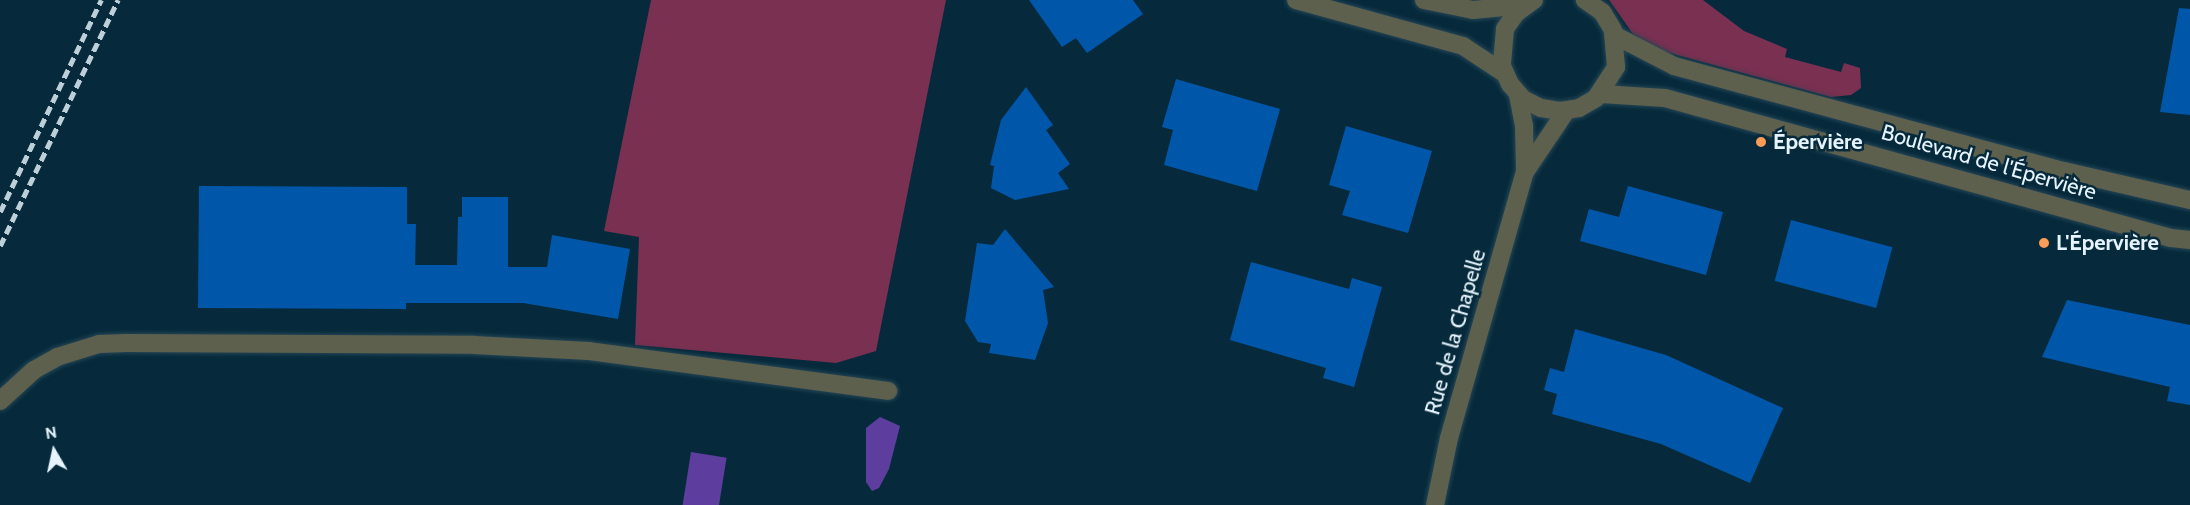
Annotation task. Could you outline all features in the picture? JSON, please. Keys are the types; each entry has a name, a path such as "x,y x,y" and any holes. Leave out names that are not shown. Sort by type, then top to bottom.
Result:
{"street":[{"path":"1296,0 1463,46 1504,73 1518,95 1541,108 1566,111 1585,105 1601,94 1616,67 1616,36 1602,12 1585,0"},
{"path":"1424,0 1473,10 1530,2"},
{"path":"1504,73 1503,35 1512,18 1530,2"},
{"name":"Boulevard de l'Épervière","path":"1616,36 1674,66 2064,171 2190,200"},
{"name":"Boulevard de l'Épervière","path":"1601,94 1665,98 2171,238 2190,240"},
{"name":"Rue de la Chapelle","path":"1435,505 1449,438 1525,172 1526,144 1518,95"},
{"name":"Rue de la Chapelle","path":"1525,172 1566,111"},
{"path":"0,401 34,370 57,357 99,344 126,343 474,345 589,351 888,391"}],"shaded area":[{"path":"651,0 946,0 876,351 836,363 635,345 639,237 604,231"},
{"path":"1609,0 1703,0 1744,31 1787,49 1785,57 1841,72 1844,63 1860,68 1861,88 1851,95 1831,97 1659,50 1633,34"},
{"path":"880,417 900,426 889,469 879,488 872,491 866,482 866,428"},
{"path":"691,452 727,458 719,505 683,505"}],"building":[{"path":"1029,0 1133,0 1143,14 1087,53 1076,38 1062,47"},
{"path":"2179,8 2190,9 2190,115 2160,112"},
{"path":"1176,79 1280,109 1257,191 1164,165 1173,130 1162,127"},
{"path":"1026,87 1053,125 1046,130 1070,164 1058,173 1069,189 1015,200 991,188 994,166 990,165 1001,120"},
{"path":"1346,126 1432,151 1408,233 1342,215 1350,191 1329,185"},
{"path":"199,186 407,187 407,224 416,224 415,265 457,265 458,217 462,217 462,197 508,197 508,267 547,267 552,235 630,249 618,319 523,303 406,303 406,309 198,308"},
{"path":"1628,186 1723,212 1706,275 1580,241 1589,209 1619,217"},
{"path":"1791,220 1892,247 1876,308 1775,281"},
{"path":"1005,229 1054,287 1043,290 1048,323 1035,360 989,353 991,344 978,342 965,321 977,243 993,245"},
{"path":"1251,262 1349,289 1352,278 1382,287 1354,387 1323,378 1326,368 1230,340"},
{"path":"2067,300 2190,325 2190,405 2167,401 2170,387 2042,357"},
{"path":"1575,329 1666,355 1783,408 1750,483 1661,444 1552,414 1557,394 1544,390 1550,368 1564,372"}],"railway":[{"path":"0,212 101,0"},
{"path":"0,246 118,0"}],"place":[{"name":"Épervière","path":"1761,142"},
{"name":"L'Épervière","path":"2044,243"}]}
